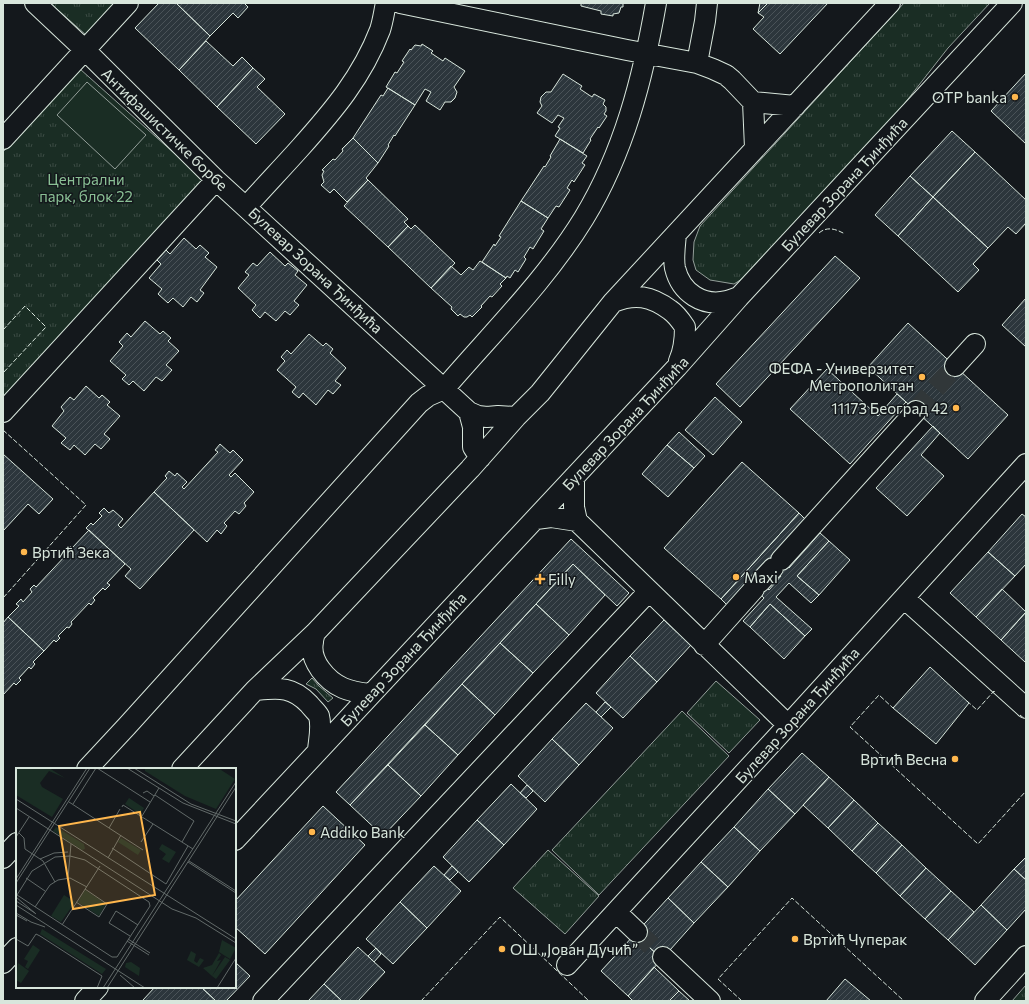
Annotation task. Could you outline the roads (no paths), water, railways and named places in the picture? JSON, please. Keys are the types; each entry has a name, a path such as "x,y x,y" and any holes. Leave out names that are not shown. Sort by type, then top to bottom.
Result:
{"street":[{"name":"Антифашистичке борбе","path":"35,3 85,50 216,180 246,207"},
{"path":"3,139 128,3"},
{"name":"Булевар Зорана Ђинђића","path":"386,3 380,29 369,56 354,81 335,108 246,207 469,412"},
{"path":"400,3 697,63 726,75 753,102 794,106"},
{"path":"88,768 418,403 428,396 444,389 511,314 568,242 584,218 597,194 614,159 626,128 647,54 656,3"},
{"path":"697,63 707,3"},
{"path":"183,768 255,690 315,633 480,458 516,417 540,393 613,302 890,3"},
{"name":"Булевар Зорана Ђинђића","path":"236,839 677,367 739,297 1012,3"},
{"path":"753,102 755,148"},
{"path":"3,412 216,180"},
{"path":"676,234 675,268 680,282 689,293 706,301 715,302 728,301 739,297"},
{"path":"613,302 634,296 657,302 672,311 685,327 683,351 677,367"},
{"path":"955,366 974,344"},
{"path":"704,645 916,411"},
{"path":"469,412 487,418 498,416 516,417"},
{"path":"469,412 473,427 473,447 480,458"},
{"name":"Булевар Зорана Ђинђића","path":"567,965 1026,464"},
{"path":"574,477 574,507 577,521 788,725"},
{"path":"536,518 551,517 577,521"},
{"path":"263,1001 649,591"},
{"path":"904,598 1026,708"},
{"path":"315,633 312,643 318,668 330,680 343,688 354,692 370,694"},
{"path":"255,690 277,688 298,694 305,700 318,715 320,727 318,750"},
{"path":"3,858 16,844"},
{"path":"616,912 637,932"},
{"path":"3,963 16,949"},
{"path":"985,1001 1026,956"},
{"path":"664,957 710,1001"},
{"path":"85,1001 97,988"}],"tunnel":[{"path":"916,411 955,366"},
{"path":"637,932 663,957"}],"place":[{"name":"OTP banka","path":"1015,97"},
{"name":"ФЕФА - Универзитет Метрополитан","path":"922,377"},
{"name":"11173 Београд 42","path":"956,408"},
{"name":"Вртић Зека","path":"24,552"},
{"name":"Maxi","path":"736,577"},
{"name":"Filly","path":"540,579"},
{"name":"Вртић Весна","path":"955,759"},
{"name":"Addiko Bank","path":"312,832"},
{"name":"Вртић Чуперак","path":"795,939"},
{"name":"ОШ „Јован Дучић”","path":"502,949"}],"park label":[{"name":"Централни парк, блок 22","path":"86,188"}]}
